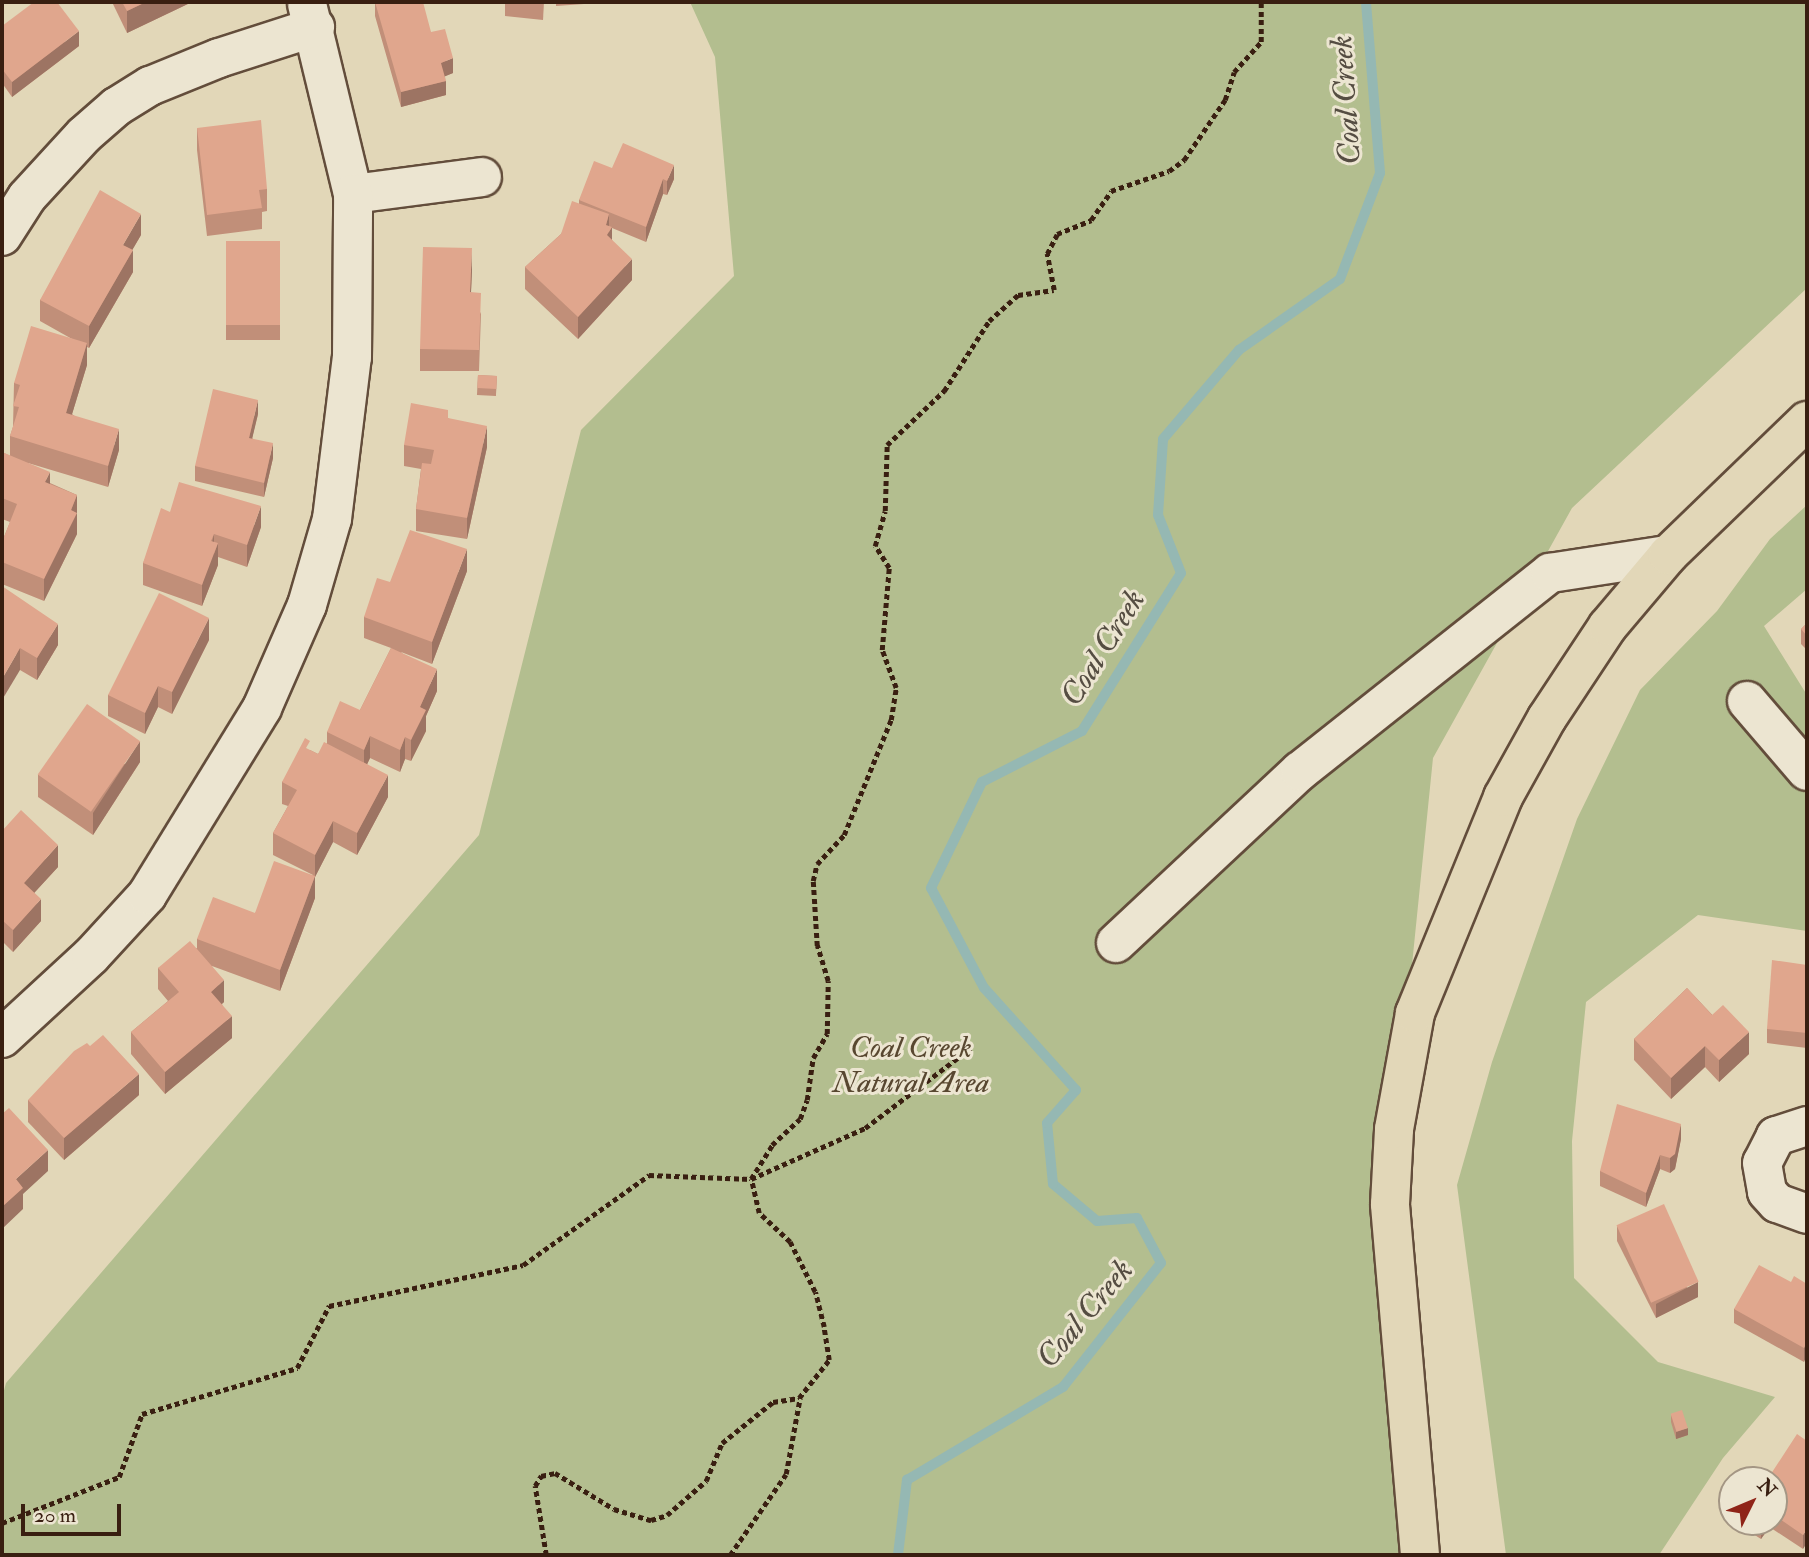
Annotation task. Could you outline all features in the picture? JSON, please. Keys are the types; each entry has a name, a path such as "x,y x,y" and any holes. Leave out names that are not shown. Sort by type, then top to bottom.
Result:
{"main road":[{"path":"1420,1555 1390,1204 1394,1129 1415,1013 1461,892 1515,774 1608,626 1668,555 1807,421"}],"street":[{"path":"2,236 27,197 116,107 150,86 219,58 310,15 353,194 352,357 332,519 307,605 262,708 147,895 91,956 2,1038"},
{"path":"353,194 482,177"},
{"path":"1116,943 1300,771 1550,573 1668,555"},
{"path":"1747,701 1807,771"},
{"path":"1807,1126 1776,1136 1762,1163 1762,1178 1772,1198 1789,1211 1807,1214"}],"path":[{"path":"730,1555 786,1474 799,1398 829,1360 815,1292 790,1242 759,1213 751,1180 772,1144 800,1119 807,1100 813,1058 827,1034 828,981 817,946 813,881 817,863 844,835 891,720 896,688 882,650 889,568 876,546 885,511 887,445 944,391 989,321 1018,295 1054,290 1047,254 1057,234 1091,220 1111,191 1169,171 1184,160 1225,100 1234,72 1261,42 1261,2"},
{"path":"2,1523 120,1477 142,1414 297,1368 329,1306 523,1265 649,1175 751,1180 865,1129 972,1047"},
{"path":"546,1555 535,1486 541,1476 555,1473 614,1509 651,1520 667,1516 706,1481 722,1443 773,1402 799,1398"}],"green space":[{"name":"Coal Creek Natural Area","path":"690,2 1807,2 1807,288 1572,508 1433,758 1394,1142 1417,1555 2,1555 2,1398 6,1383 479,835 581,430 734,276 715,57"},
{"path":"1807,505 1807,589 1764,626 1807,695 1807,931 1698,915 1586,1002 1572,1141 1574,1278 1658,1362 1775,1397 1723,1458 1659,1555 1506,1555 1457,1185 1492,1062 1577,819 1640,690 1717,611 1770,539"}],"building":[{"path":"34,2 57,2 79,31 12,82 2,69 2,26"},
{"path":"122,2 146,2 127,11"},
{"path":"375,2 423,2 431,32 445,29 453,58 441,63 446,81 401,92"},
{"path":"261,120 267,189 259,190 262,208 207,215 197,128"},
{"path":"623,143 674,165 667,181 663,179 646,227 579,200 594,161 612,168"},
{"path":"100,190 141,214 123,245 133,250 89,326 40,300"},
{"path":"572,201 609,214 606,225 612,227 607,235 632,259 578,317 525,267 561,234"},
{"path":"226,241 280,241 280,325 226,325"},
{"path":"423,247 472,248 470,292 481,293 479,350 420,349"},
{"path":"31,326 87,343 66,413 119,429 108,466 10,436 19,407 13,406 20,385 14,383"},
{"path":"478,375 497,376 496,389 477,388"},
{"path":"213,389 258,400 249,438 273,443 264,483 195,466"},
{"path":"411,403 448,410 448,418 487,426 467,518 416,509 422,463 431,464 434,450 404,445"},
{"path":"2,452 50,472 45,482 77,495 71,510 77,513 44,579 2,562 2,542 17,504 2,498"},
{"path":"179,482 261,506 247,545 214,534 211,541 218,543 202,585 143,563 161,508 170,512"},
{"path":"410,530 467,549 432,642 364,617 377,578 390,582"},
{"path":"2,586 58,624 37,658 20,648 2,679"},
{"path":"159,593 209,618 172,692 158,686 145,713 108,695"},
{"path":"1807,623 1807,636 1801,629"},
{"path":"391,648 437,669 420,707 426,710 411,740 405,737 400,750 370,736 364,750 327,732 340,701 360,710"},
{"path":"87,704 140,741 91,812 38,774"},
{"path":"305,738 310,741 306,748 318,754 324,742 388,775 357,833 333,821 315,855 273,833 297,790 282,782"},
{"path":"21,810 58,845 24,883 41,899 13,930 2,920 2,831"},
{"path":"274,861 315,876 280,970 197,939 213,897 255,913"},
{"path":"190,941 224,980 211,992 232,1016 165,1072 131,1032 179,992 158,968"},
{"path":"1772,960 1807,965 1807,1033 1767,1029"},
{"path":"1687,988 1712,1015 1723,1005 1749,1032 1719,1060 1705,1046 1671,1078 1634,1039"},
{"path":"103,1035 139,1074 64,1138 28,1100 74,1051 87,1043 90,1046"},
{"path":"1617,1104 1681,1124 1675,1154 1670,1158 1660,1155 1646,1193 1600,1171"},
{"path":"9,1108 48,1150 16,1179 23,1188 2,1207 2,1114"},
{"path":"1664,1204 1699,1282 1651,1303 1616,1225"},
{"path":"1759,1265 1791,1282 1794,1276 1807,1284 1807,1341 1804,1348 1734,1309"},
{"path":"1682,1410 1688,1428 1676,1432 1671,1414"},
{"path":"1797,1434 1807,1441 1807,1529 1803,1535 1788,1525 1788,1466 1776,1466"}],"waterway":[{"name":"Coal Creek","path":"898,1555 907,1480 1063,1387 1161,1263 1137,1218 1097,1221 1053,1184 1047,1123 1076,1090 984,988 931,888 982,782 1082,731 1181,573 1158,515 1163,439 1239,350 1340,279 1380,173 1366,2"}]}
